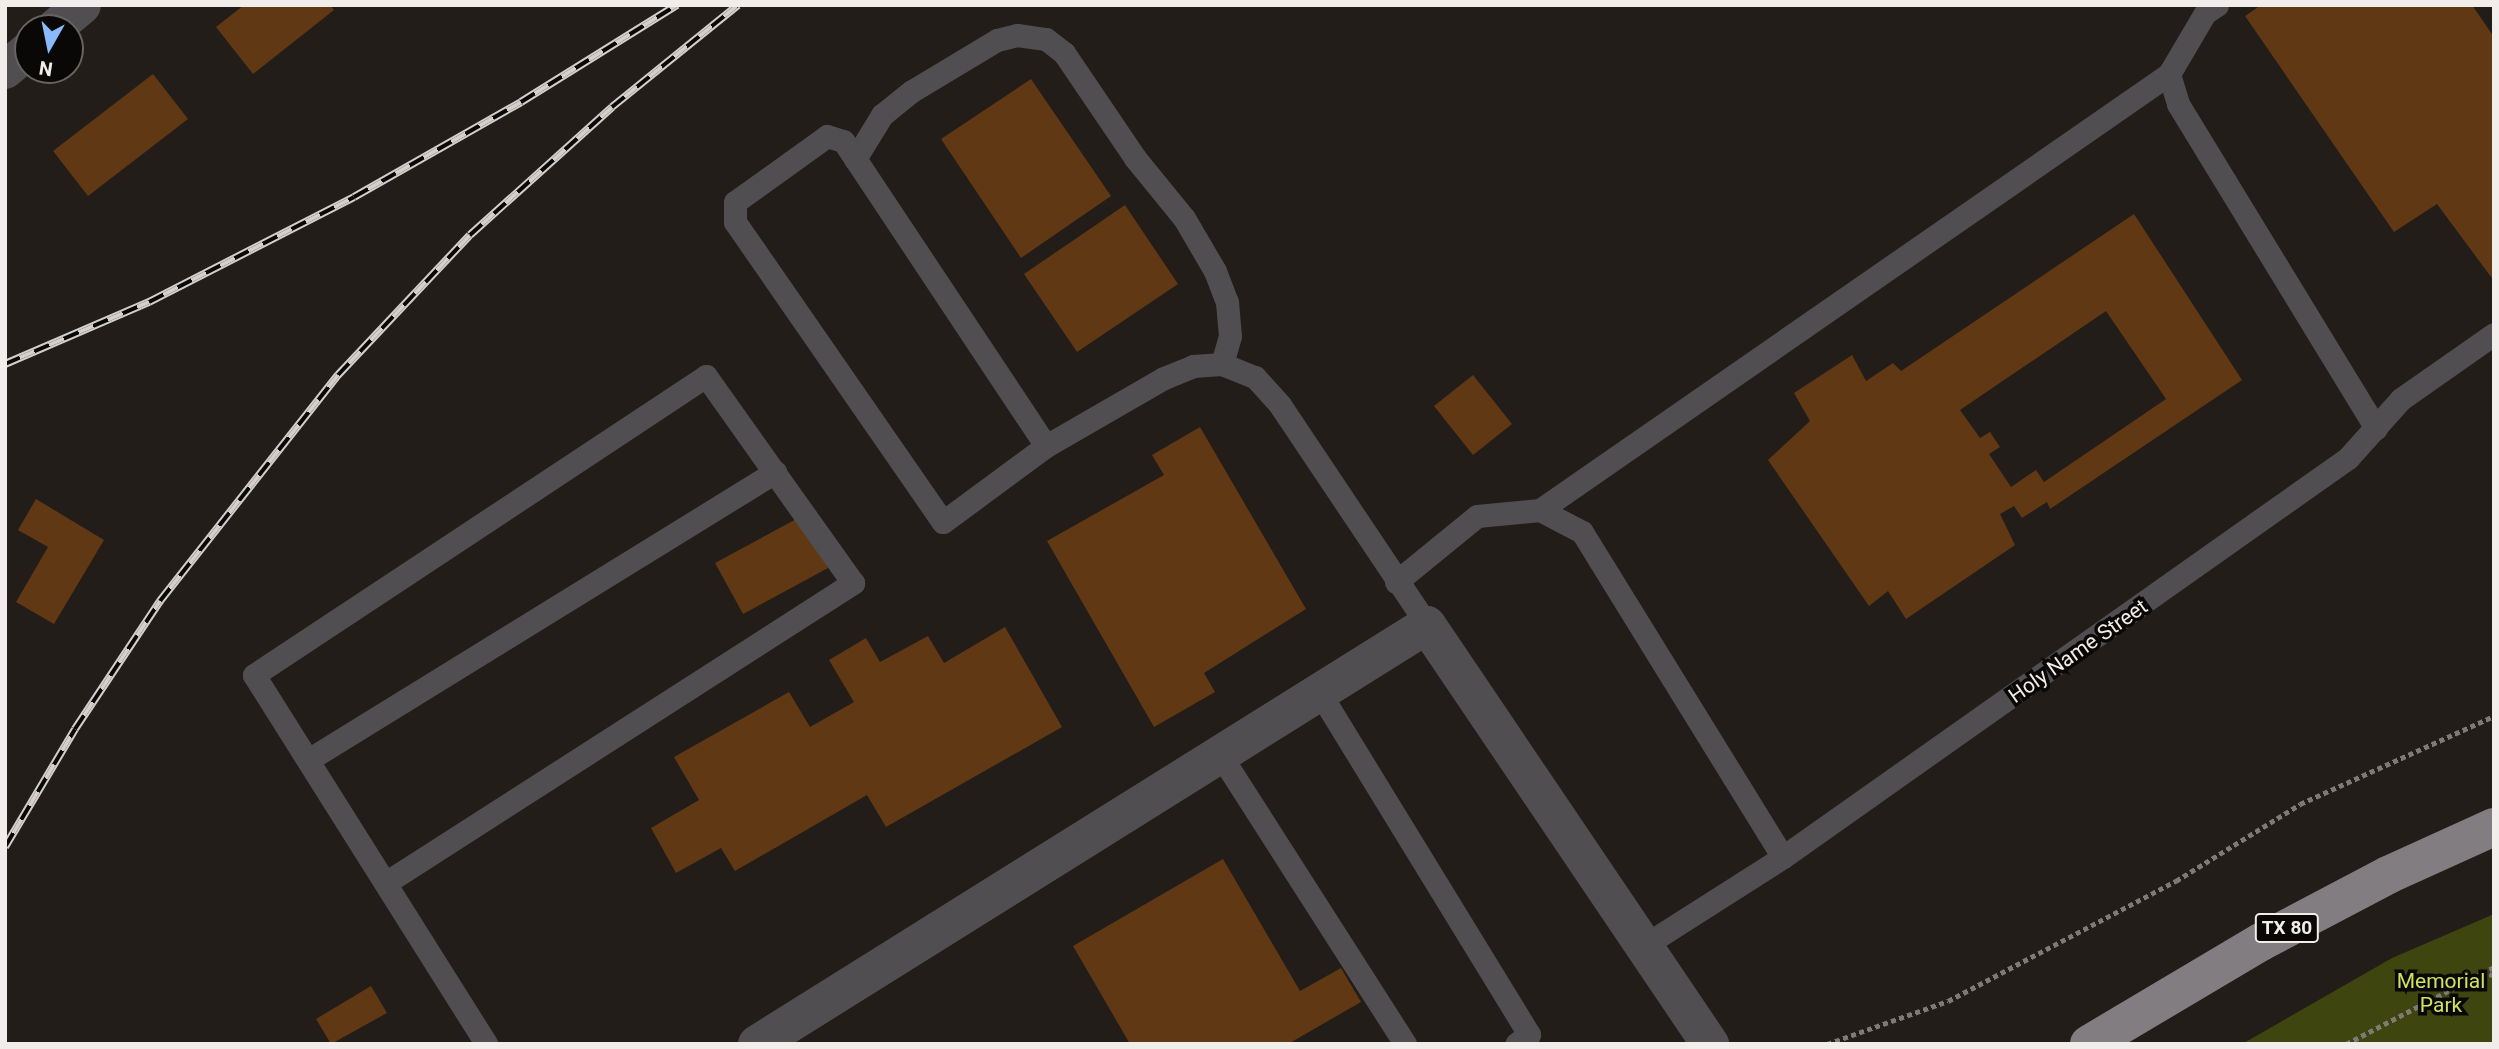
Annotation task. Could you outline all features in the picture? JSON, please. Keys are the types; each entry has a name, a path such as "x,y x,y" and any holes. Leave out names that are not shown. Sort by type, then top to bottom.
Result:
{"main road":[{"name":"TX 80","path":"2089,1044 2273,936 2388,875 2494,827"}],"street":[{"path":"757,1044 1221,756 1318,690 1427,625 1710,1044"}],"lane":[{"path":"1396,582 1477,516 1540,510 2169,74 2205,13 2217,5"},
{"path":"855,159 882,115 912,91 997,40 1017,35 1046,38 1064,53 1135,158 1184,218 1215,271 1227,302 1230,336 1222,364"},
{"path":"2169,74 2178,104 2376,428"},
{"path":"1046,446 843,141 827,136 735,202 736,222 943,522 1046,446 1164,378 1193,366 1222,364 1255,377 1280,405 1427,625"},
{"name":"Holy Name Street","path":"1645,945 1783,857 2337,466 2401,399 2494,334"},
{"path":"387,883 853,583 706,376 254,675 486,1044"},
{"path":"308,760 775,472"},
{"path":"1540,510 1582,532 1783,857"},
{"path":"1318,690 1530,1034 1516,1044"},
{"path":"1221,756 1405,1044"}],"path":[{"path":"1827,1044 1948,1001 2176,881 2300,804 2494,716"},
{"path":"2346,1044 2494,967"},
{"path":"2480,973 2494,975"}],"green space":[{"name":"Memorial Park","path":"2494,914 2494,1044 2242,1044 2392,958"}],"building":[{"path":"244,5 330,5 334,10 253,74 216,27"},
{"path":"2261,5 2472,5 2494,37 2494,281 2437,204 2394,232 2245,16"},
{"path":"153,74 188,119 88,196 53,151"},
{"path":"1031,79 1111,196 1021,258 941,139"},
{"path":"1125,205 1178,284 1077,352 1024,274"},
{"path":"2134,214 2242,380 2050,509 2047,502 2022,518 2014,506 2000,514 2015,545 1906,619 1888,591 1869,606 1768,460 1810,421 1794,393 1852,355 1866,381 1893,363 1901,371","holes":["2106,311 2166,399 2044,482 2036,470 2011,487 1989,454 2000,447 1990,432 1980,438 1960,410"]},
{"path":"1473,375 1512,424 1473,455 1434,406"},
{"path":"1200,427 1306,609 1204,673 1215,692 1154,727 1047,541 1164,475 1152,455"},
{"path":"36,499 104,540 54,624 16,602 48,547 18,530"},
{"path":"800,517 828,568 743,614 715,563"},
{"path":"1005,627 1062,727 886,827 867,795 735,871 721,848 676,873 651,828 699,800 674,757 789,692 810,727 854,702 829,660 866,638 880,662 928,636 944,663"},
{"path":"1223,859 1300,991 1341,968 1361,1002 1288,1044 1130,1044 1073,946"},
{"path":"371,986 387,1013 331,1044 316,1019"}],"railway":[{"path":"5,364 149,302 354,197 521,102 677,5"},
{"path":"5,847 75,729 160,601 338,375 470,235 612,107 738,5"}]}
